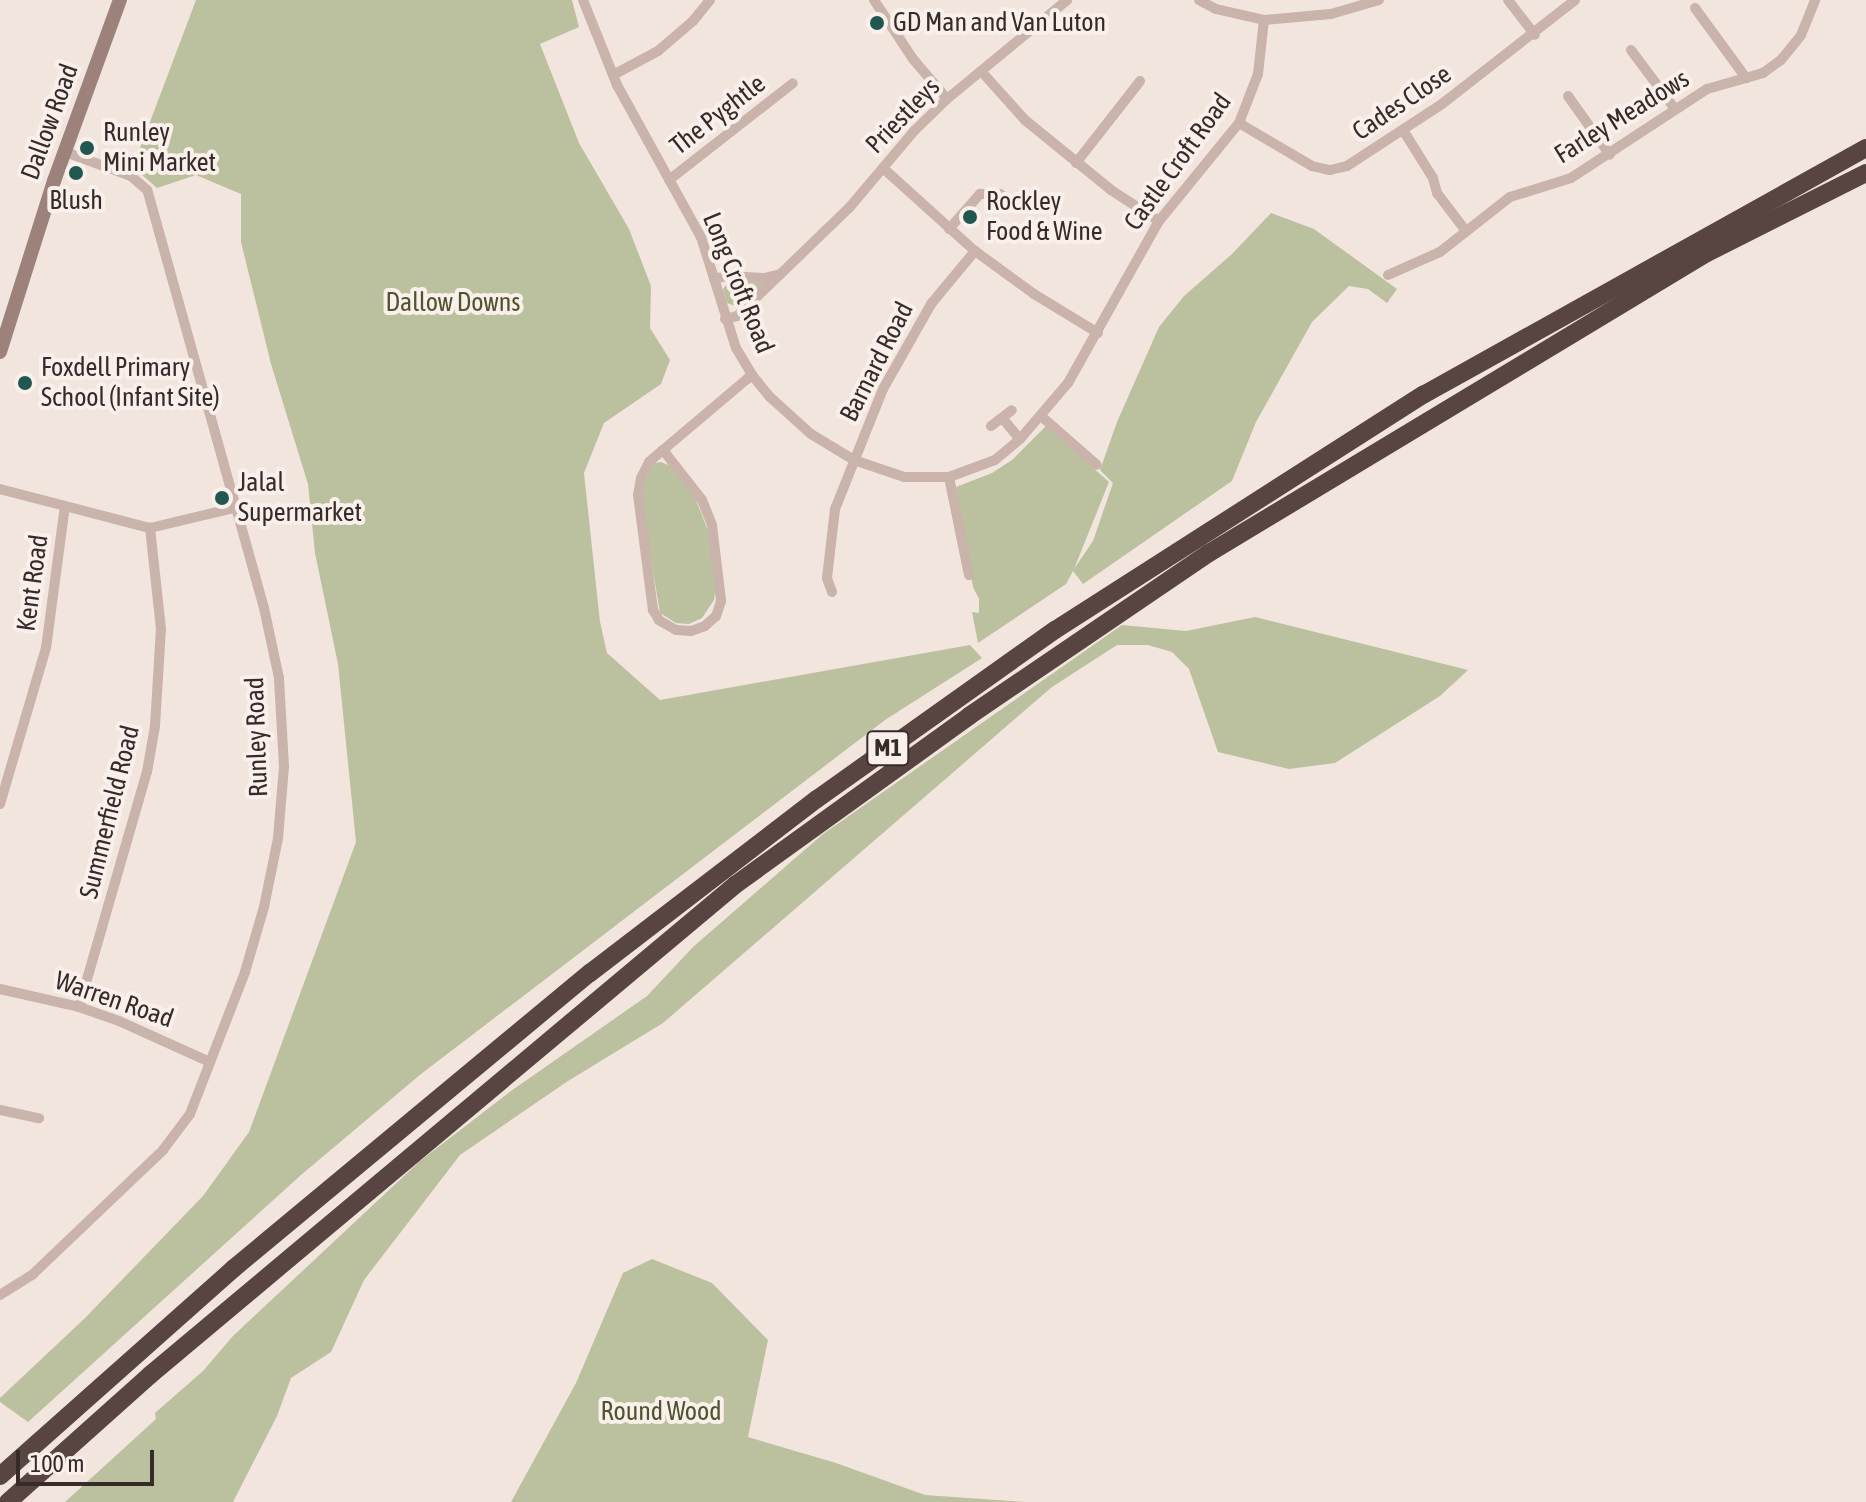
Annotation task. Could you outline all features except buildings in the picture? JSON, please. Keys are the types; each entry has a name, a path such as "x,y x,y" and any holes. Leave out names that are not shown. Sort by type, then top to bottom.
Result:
{"highway":[{"name":"M1","path":"0,1476 233,1269 590,973 830,790 1055,630 1423,395 1866,148"},
{"name":"M1","path":"8,1502 150,1375 735,885 969,716 1209,553 1707,253 1866,173"}],"street":[{"name":"Dallow Road","path":"0,352 65,152 120,0"},
{"name":"Long Croft Road","path":"583,0 613,75 701,237 736,348 770,397 811,434 854,460"},
{"path":"613,75 658,51 693,21 710,0"},
{"path":"874,0 913,59 947,99"},
{"name":"Priestleys","path":"725,319 737,316 849,208 947,99 1067,0"},
{"path":"1199,0 1216,9 1264,20 1343,12 1379,0"},
{"path":"1508,0 1535,35"},
{"name":"Cades Close","path":"1239,123 1312,166 1330,170 1347,166 1403,130 1535,35 1575,0"},
{"name":"Farley Meadows","path":"1388,275 1440,252 1510,197 1571,178 1707,89 1763,73 1781,60 1801,35 1815,0"},
{"path":"1695,8 1746,78"},
{"name":"Castle Croft Road","path":"854,460 904,477 949,477 995,460 1020,439 1068,383 1159,221 1239,123 1258,74 1264,20"},
{"path":"1631,50 1675,109"},
{"path":"981,71 1025,120 1076,163 1159,221"},
{"path":"1076,163 1140,81"},
{"name":"The Pyghtle","path":"669,180 793,83"},
{"path":"1568,96 1610,155"},
{"path":"1403,130 1433,178 1437,193 1466,231"},
{"name":"Runley Road","path":"0,1295 33,1274 163,1150 190,1114 264,907 278,838 284,766 279,678 238,507 147,190 131,176 65,152"},
{"path":"883,168 975,251 1034,294 1098,333"},
{"path":"949,229 980,194 1000,194 1007,199"},
{"name":"Barnard Road","path":"832,592 827,578 835,509 854,460 905,345 931,304 975,251"},
{"path":"714,279 726,276 764,278 783,273"},
{"path":"663,450 702,500 712,525 721,601 716,616 705,626 691,631 676,630 659,620 653,610 638,495 649,462 663,450 752,375"},
{"path":"991,426 1012,410"},
{"path":"1041,416 1097,465"},
{"path":"1003,419 1020,439"},
{"path":"949,477 969,575"},
{"path":"0,489 150,528 167,527 238,507"},
{"name":"Kent Road","path":"0,804 46,648 65,506"},
{"name":"Summerfield Road","path":"79,1007 147,772 155,726 161,629 150,528"},
{"name":"Warren Road","path":"0,989 79,1007 162,1038 210,1062"},
{"path":"0,1110 39,1118"}],"green space":[{"name":"Dallow Downs","path":"196,0 572,0 579,27 540,44 579,143 629,229 651,286 650,328 670,360 661,384 604,423 584,473 600,622 607,653 660,700 970,645 982,658 885,720 421,1074 301,1175 28,1422 0,1402 0,1398 85,1318 203,1196 249,1132 356,842 338,664 315,553 308,484 271,364 241,242 241,194 196,175 157,188 133,167"},
{"path":"1271,213 1314,229 1397,289 1387,303 1368,289 1349,286 1312,322 1256,422 1232,481 1083,584 1073,571 1066,584 978,643 972,612 979,613 979,599 973,587 956,487 992,473 1012,460 1046,426 1109,482 1074,569 1093,541 1113,483 1100,470 1117,422 1159,327 1184,296 1232,254"},
{"path":"729,281 765,285 738,307 727,303 723,289"},
{"path":"661,462 673,467 694,495 709,533 716,584 714,600 702,618 689,624 676,623 660,613 642,505 644,483 654,463"},
{"path":"1255,617 1468,670 1440,696 1335,763 1289,769 1218,752 1189,669 1172,652 1148,645 1117,645 1052,687 663,1023 568,1081 460,1155 364,1280 331,1352 291,1378 277,1416 233,1502 65,1502 156,1419 155,1413 203,1371 233,1336 420,1161 511,1091 647,996 693,947 823,834 1122,625 1186,631"},
{"name":"Round Wood","path":"652,1259 712,1283 768,1340 748,1437 836,1463 925,1495 1025,1502 511,1502 576,1383 623,1273"}],"place":[{"name":"GD Man and Van Luton","path":"877,23"},
{"name":"Runley Mini Market","path":"87,148"},
{"name":"Blush","path":"76,173"},
{"name":"Rockley Food & Wine","path":"970,217"},
{"name":"Foxdell Primary School (Infant Site)","path":"25,383"},
{"name":"Jalal Supermarket","path":"222,498"}]}
